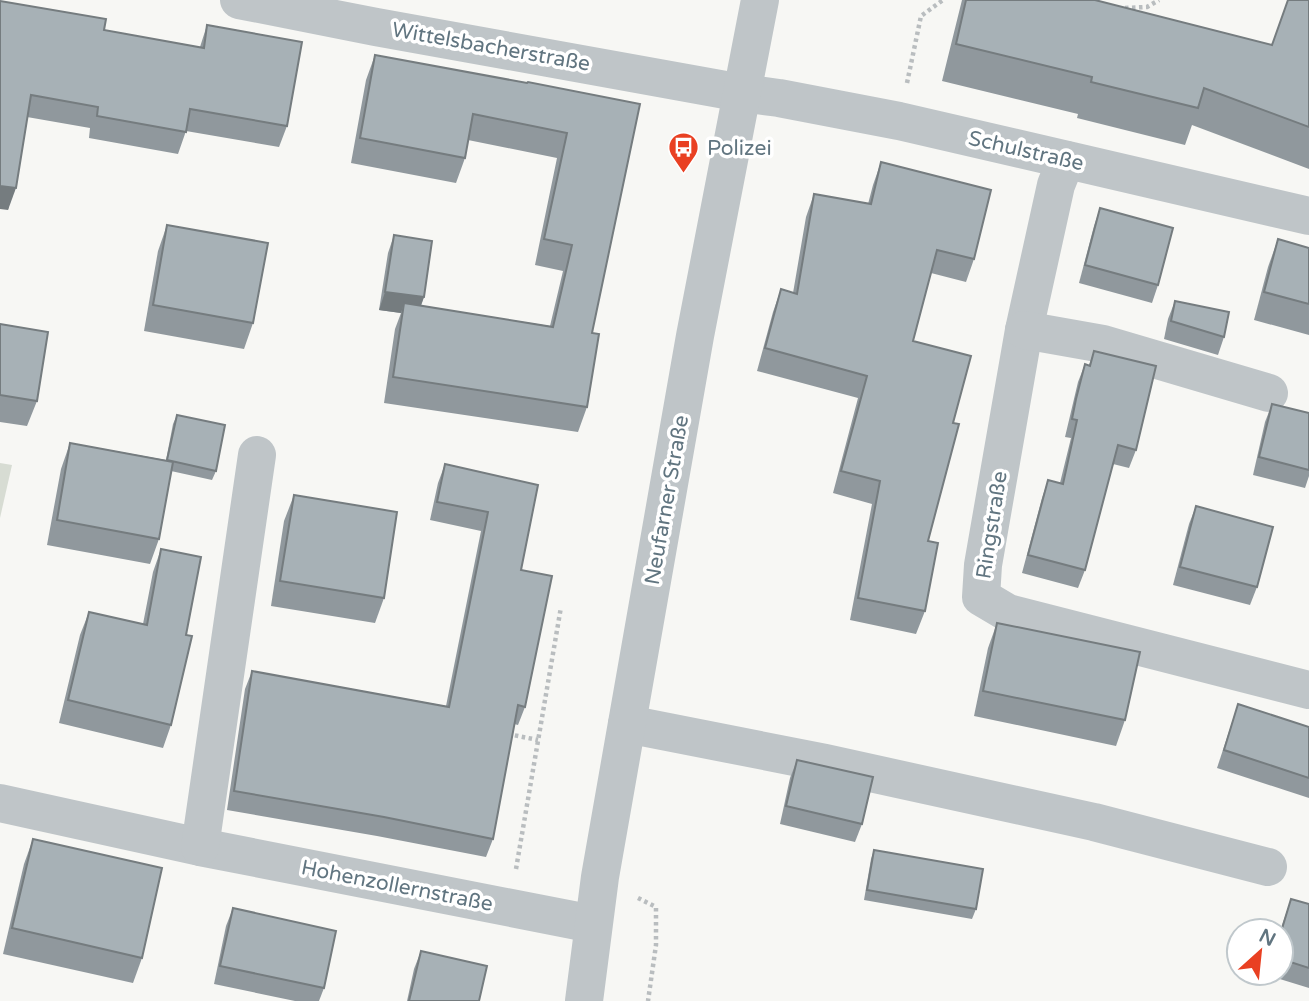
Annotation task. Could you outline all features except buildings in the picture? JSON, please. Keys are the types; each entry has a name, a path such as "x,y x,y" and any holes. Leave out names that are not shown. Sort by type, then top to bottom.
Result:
{"street":[{"name":"Wittelsbacherstraße","path":"239,0 379,13 742,93"},
{"name":"Neufarner Straße","path":"584,1001 600,877 698,323 760,0"},
{"name":"Schulstraße","path":"742,93 899,121 1309,216"},
{"name":"Ringstraße","path":"1066,160 1056,185 1024,330 983,565 981,597 1008,613 1309,690"},
{"path":"1024,330 1103,344 1269,393"},
{"path":"200,848 257,455"},
{"path":"627,724 973,795 1094,822 1268,867"},
{"name":"Hohenzollernstraße","path":"0,803 200,848 593,924"}],"path":[{"path":"899,121 920,16 943,0"},
{"path":"1123,8 1147,7 1159,0"},
{"path":"509,908 561,607"},
{"path":"500,732 538,740"},
{"path":"600,877 656,907 656,945 648,1001"}],"shaded area":[{"path":"0,463 12,465 0,518"}],"place":[{"name":"Polizei","path":"684,175"}]}
